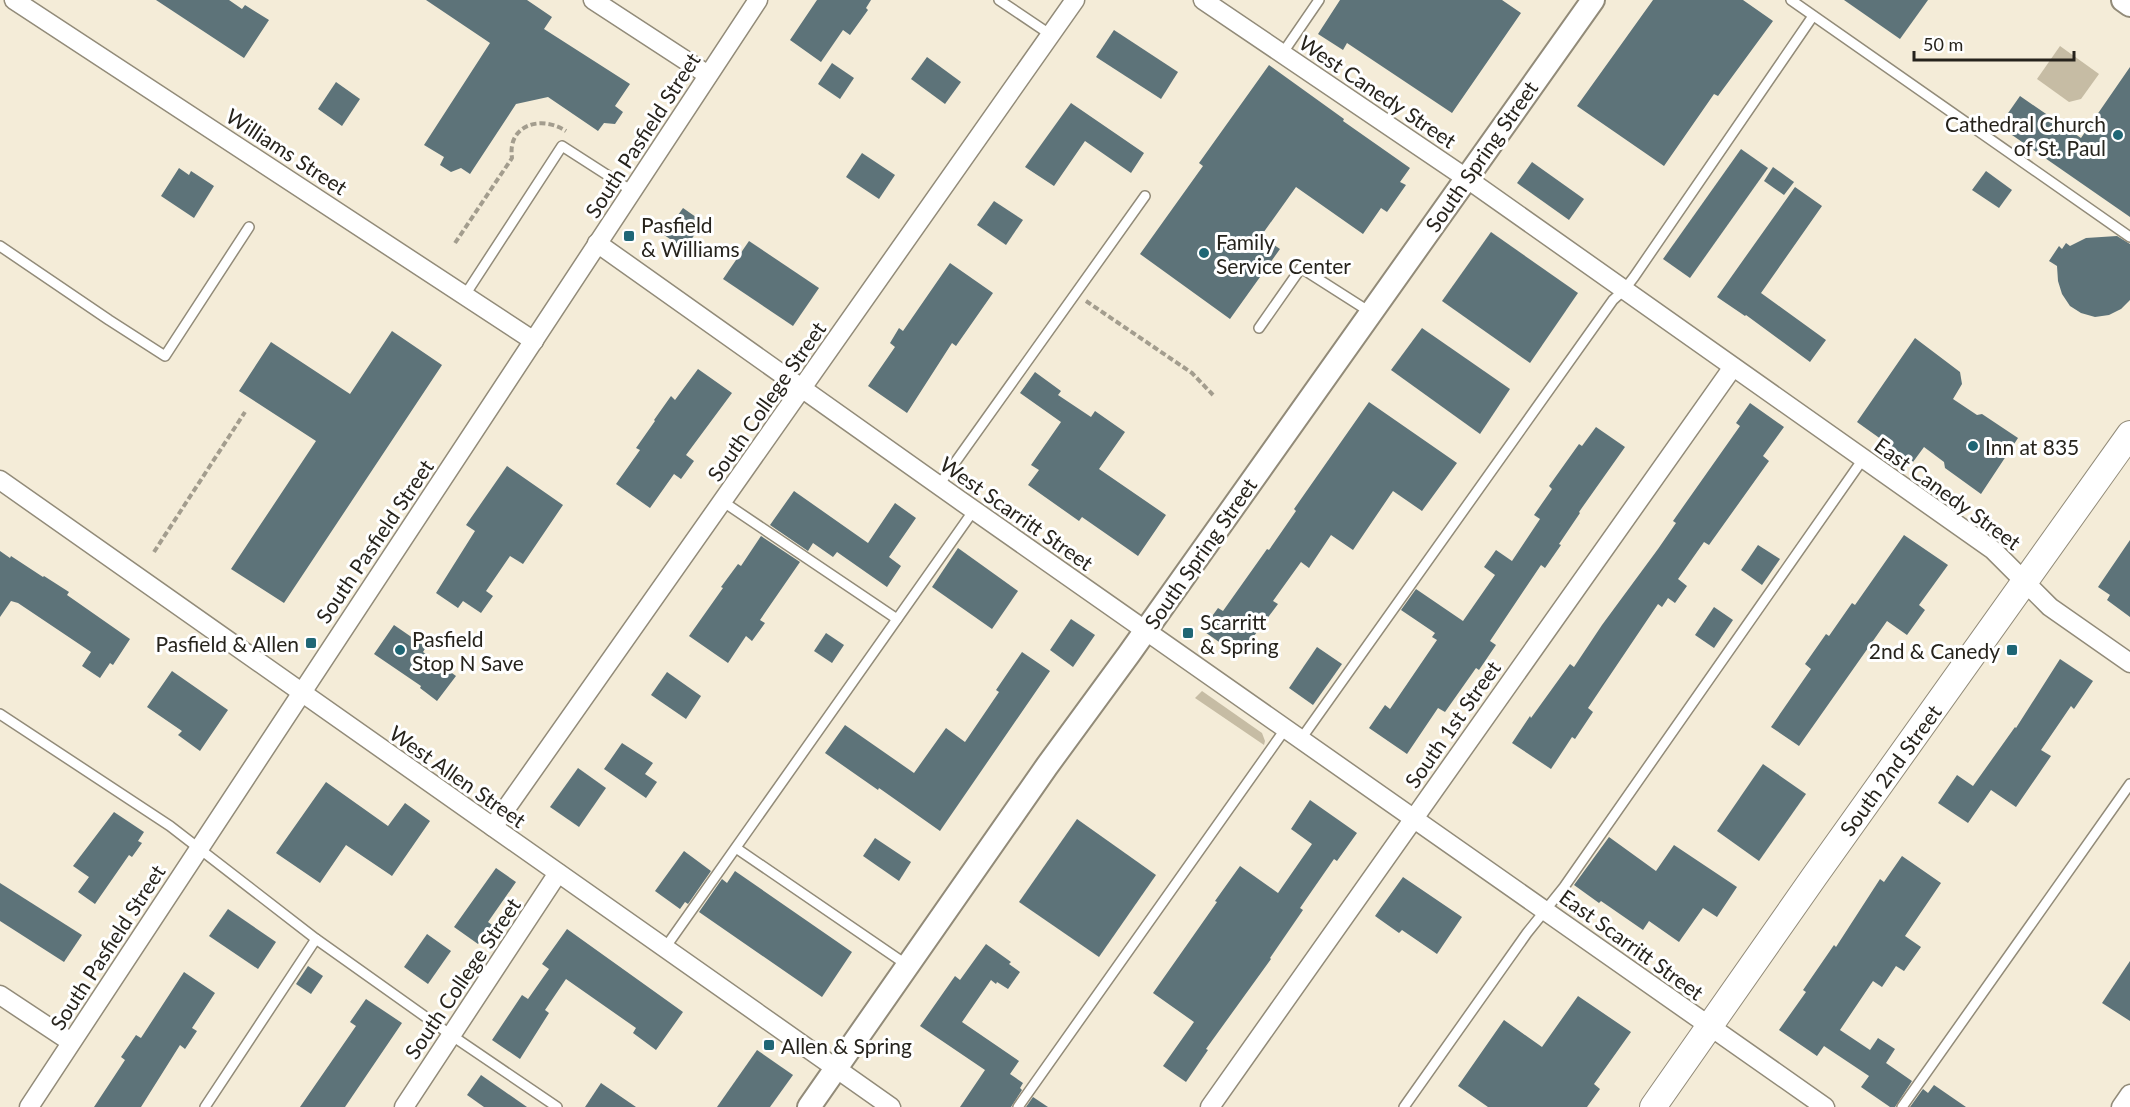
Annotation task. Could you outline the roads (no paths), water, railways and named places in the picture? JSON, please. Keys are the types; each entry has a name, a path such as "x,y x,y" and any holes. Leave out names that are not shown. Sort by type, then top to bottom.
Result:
{"main road":[{"name":"South 2nd Street","path":"1653,1107 2130,434"}],"street":[{"name":"Williams Street","path":"14,0 534,341"},
{"path":"593,0 708,75"},
{"name":"South Pasfield Street","path":"29,1107 758,0"},
{"name":"South College Street","path":"492,827 1075,0"},
{"name":"West Canedy Street","path":"1203,0 1466,178 1733,368"},
{"name":"South Spring Street","path":"809,1107 1047,766 1146,631 1593,0"},
{"path":"2123,0 2130,5"},
{"name":"West Scarritt Street","path":"597,243 1146,631 1414,817"},
{"name":"East Canedy Street","path":"1733,368 1993,550 2050,607 2130,663"},
{"name":"South 1st Street","path":"1210,1107 1733,368"},
{"name":"West Allen Street","path":"0,480 891,1107"},
{"name":"East Scarritt Street","path":"1414,817 1825,1107"},
{"name":"South College Street","path":"404,1107 558,873"},
{"path":"0,995 71,1042"},
{"path":"2121,1107 2130,1094"}],"lane":[{"path":"999,0 1052,35"},
{"path":"1282,54 1319,0"},
{"path":"1791,0 2130,237"},
{"path":"1301,739 1613,300 1624,291 1814,16"},
{"path":"465,295 562,146 632,190"},
{"path":"939,485 1145,196"},
{"path":"0,246 165,356 249,227"},
{"path":"1259,328 1301,268 1370,312"},
{"path":"1404,1107 1545,909 1564,888 1863,459"},
{"path":"722,501 897,619"},
{"path":"665,948 974,510"},
{"path":"0,714 170,826 316,939 557,1107"},
{"path":"1017,1107 1286,728"},
{"path":"1902,1107 2130,784"},
{"path":"736,848 908,966"},
{"path":"206,1107 316,939"}],"place":[{"name":"Cathedral Church of St. Paul","path":"2118,135"},
{"name":"Pasfield & Williams","path":"629,236"},
{"name":"Family Service Center","path":"1204,253"},
{"name":"Inn at 835","path":"1973,446"},
{"name":"Scarritt & Spring","path":"1188,633"},
{"name":"Pasfield & Allen","path":"311,643"},
{"name":"Pasfield Stop N Save","path":"400,650"},
{"name":"2nd & Canedy","path":"2012,650"},
{"name":"Allen & Spring","path":"769,1045"}]}
